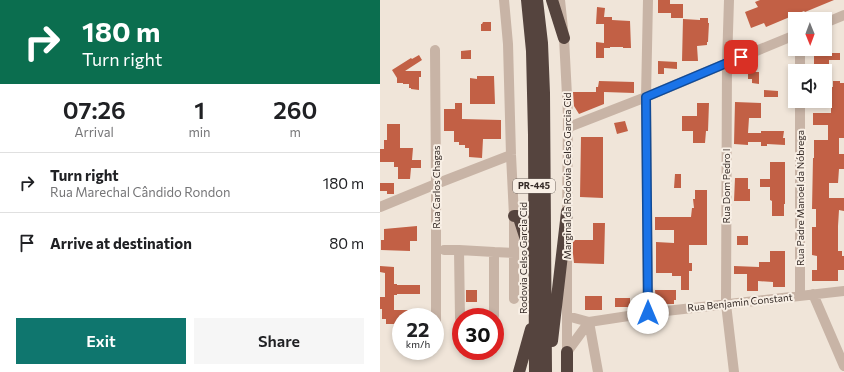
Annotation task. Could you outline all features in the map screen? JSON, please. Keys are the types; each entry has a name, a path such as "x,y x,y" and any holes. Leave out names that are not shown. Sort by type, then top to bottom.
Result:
{"highway":[{"name":"Rodovia Celso Garcia Cid","path":"527,0 532,51 534,135 535,372"},
{"name":"PR-445","path":"537,0 542,43 544,93 548,372"},
{"path":"552,0 564,38"},
{"path":"548,372 567,212"},
{"path":"514,216 519,218 534,268"},
{"path":"519,372 535,314"},
{"path":"567,352 567,372"}],"street":[{"path":"504,0 508,44 514,216 514,299"},
{"name":"Marginal da Rodovia Celso Garcia Cid","path":"560,0 564,38 569,127 567,212 567,352"},
{"path":"648,0 646,97 648,313"},
{"name":"Rua Dom Pedro I","path":"729,0 727,63 726,304 734,372"},
{"path":"832,20 844,15"},
{"path":"569,127 788,39"},
{"name":"Rua Carlos Chagas","path":"435,50 436,308"},
{"name":"Rua Padre Manoel da Nóbrega","path":"800,108 800,296"},
{"path":"380,208 436,184 511,155"},
{"path":"444,250 514,253"},
{"path":"459,250 460,308"},
{"path":"494,252 494,308"},
{"name":"Rua Benjamin Constant","path":"567,316 589,322 648,313 844,291"},
{"path":"813,294 844,366"},
{"path":"567,352 589,322"},
{"path":"589,322 598,372"}],"building":[{"path":"658,0 670,0 670,4 683,4 683,18 671,18 671,13 658,13"},
{"path":"760,0 834,0 805,12 788,12 788,18 766,27 764,23 751,28 745,12 758,7 755,2"},
{"path":"597,7 605,8 604,17 612,17 612,20 630,21 631,48 604,48 604,58 596,58 596,42 604,43 604,24 596,24"},
{"path":"700,18 708,18 707,45 697,46 698,61 682,61 683,19 700,20"},
{"path":"483,22 491,22 491,31 481,31 481,24"},
{"path":"471,50 471,59 461,59 461,51"},
{"path":"832,53 840,53 840,60 829,60 829,64 814,64 814,56 832,56"},
{"path":"419,55 422,60 405,71 421,71 421,77 419,77 419,90 409,88 409,84 397,83 397,78 392,70 411,58 412,59"},
{"path":"658,61 677,62 677,69 664,68 664,74 658,74"},
{"path":"748,72 759,72 759,84 752,83 752,79 748,79"},
{"path":"477,76 494,76 495,104 470,104 470,78 477,79"},
{"path":"599,81 634,82 634,93 604,92 604,104 579,114 574,106 573,92 596,92 596,87 598,87"},
{"path":"833,81 840,81 840,83 844,83 844,138 839,138 839,154 844,154 844,169 839,169 838,183 829,183 829,198 844,198 844,211 839,210 838,251 842,251 842,256 844,256 844,270 838,270 838,281 812,281 812,270 817,270 817,256 812,255 812,227 816,227 816,209 812,209 814,140 828,140 828,125 813,125 813,113 831,113"},
{"path":"764,90 778,91 778,97 764,97"},
{"path":"735,102 761,103 761,118 749,118 748,133 761,133 761,131 784,131 783,138 785,138 785,145 767,144 767,146 761,146 761,142 748,142 748,145 734,144"},
{"path":"455,103 462,103 462,119 501,120 501,139 483,139 482,158 469,157 469,148 465,148 465,145 459,145 459,142 454,142 454,131 444,131 444,109 455,109"},
{"path":"697,103 709,103 708,131 706,131 705,143 693,143 693,131 682,131 682,116 697,116"},
{"path":"625,121 628,131 617,134 614,123"},
{"path":"387,124 400,124 400,148 413,148 412,160 421,160 421,168 411,168 410,179 398,179 398,167 394,167 394,162 380,162 380,149 384,149 384,140 387,140"},
{"path":"581,137 603,137 603,198 580,197"},
{"path":"770,162 785,162 784,216 772,216 770,187 760,187 760,179 770,179"},
{"path":"675,174 681,174 681,188 674,188"},
{"path":"735,178 748,178 750,201 734,201"},
{"path":"380,183 394,183 394,194 387,194 387,191 380,191"},
{"path":"695,190 707,190 707,245 689,245 689,263 692,263 692,271 689,271 689,290 681,290 681,276 672,276 672,273 656,273 656,242 674,243 674,230 655,230 655,217 691,217 692,208 694,208 693,199 695,199"},
{"path":"593,223 605,223 604,264 574,263 571,240 593,240"},
{"path":"417,226 417,241 410,241 410,251 381,250 381,240 384,240 384,229"},
{"path":"737,236 748,236 748,245 737,245"},
{"path":"770,251 785,251 785,287 773,287 773,282 758,281 758,291 747,291 747,274 734,274 734,266 759,267 759,262 770,262"},
{"path":"380,266 394,267 394,284 420,285 420,294 394,295 392,324 386,324 386,319 382,319 380,297 385,297 385,273 380,272"},
{"path":"466,290 477,290 477,302 466,302"},
{"path":"655,290 676,290 676,300 674,300 674,304 656,304"},
{"path":"585,296 602,296 602,310 585,310"},
{"path":"615,298 630,298 630,307 615,307"}],"route":[{"path":"648,313 646,97 741,57"}]}
